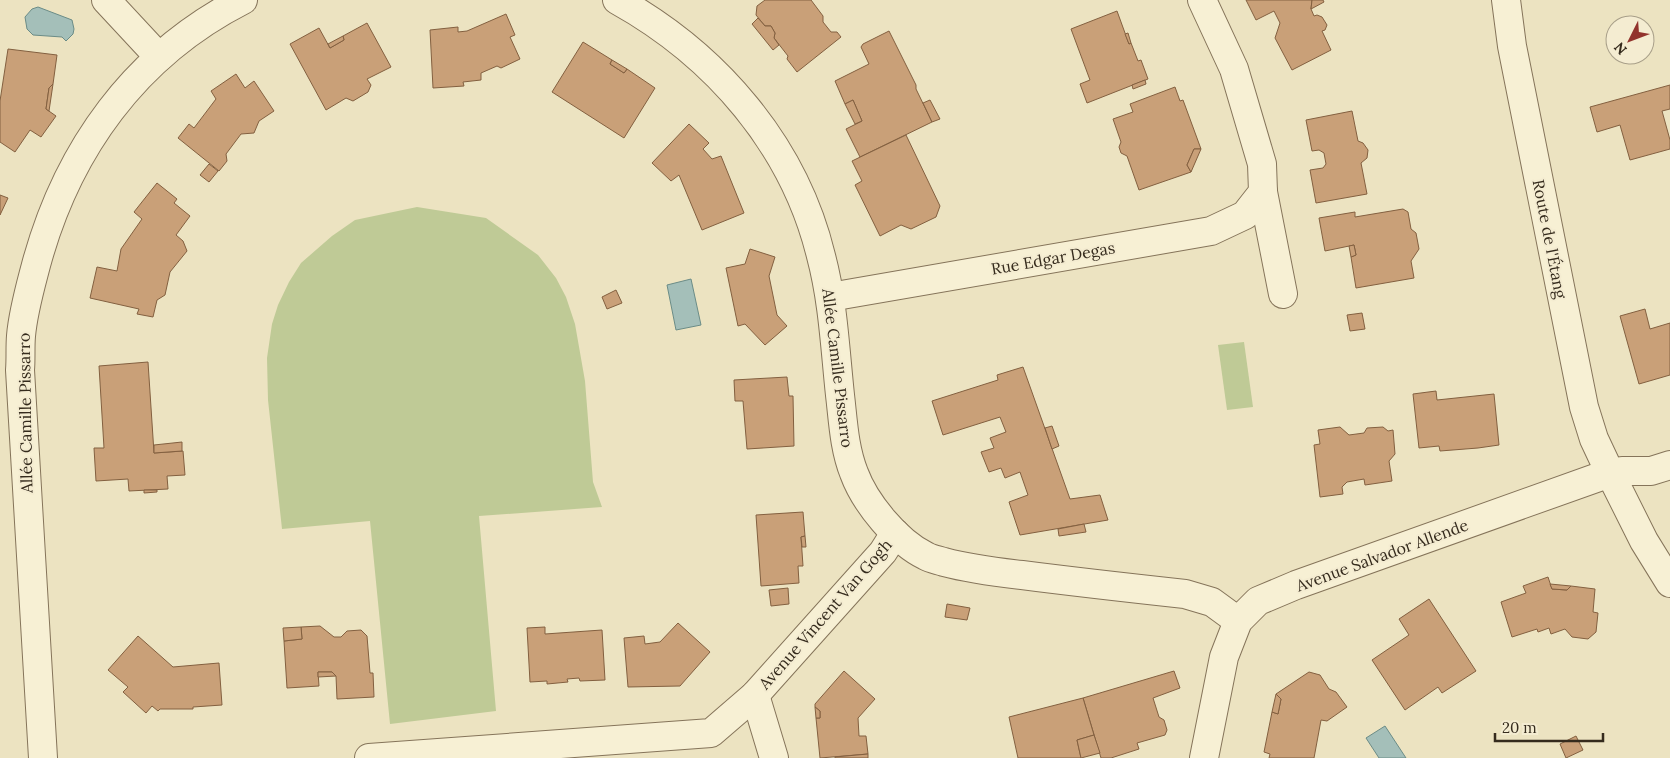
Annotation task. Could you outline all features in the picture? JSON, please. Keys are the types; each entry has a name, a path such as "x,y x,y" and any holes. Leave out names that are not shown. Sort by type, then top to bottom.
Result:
{"street":[{"path":"106,0 160,56"},
{"name":"Allée Camille Pissarro","path":"43,758 20,370 21,336 25,309 48,224 75,164 108,113 126,91 160,56 180,39 219,12 243,0"},
{"name":"Allée Camille Pissarro","path":"617,0 668,32 710,66 745,104 775,146 804,204 821,254 830,297 844,434 853,472 869,503 895,534 926,557 969,569 1184,594 1212,602 1238,621"},
{"path":"1202,0 1234,70 1262,164 1263,192 1283,294"},
{"name":"Route de l'Étang","path":"1506,0 1514,55 1584,407 1594,440 1610,473 1644,541 1670,583"},
{"name":"Rue Edgar Degas","path":"830,297 1211,231 1244,215 1263,192"},
{"name":"Avenue Salvador Allende","path":"1204,758 1224,657 1238,621 1258,601 1296,585 1610,473 1622,470 1651,471 1670,465"},
{"name":"Avenue Vincent Van Gogh","path":"369,758 711,733 755,694 883,552 895,534"},
{"name":"Avenue Vincent Van Gogh","path":"755,694 774,758"}],"green space":[{"path":"417,207 486,218 538,255 556,278 566,297 575,324 585,381 593,482 602,507 479,516 496,711 390,724 370,521 282,529 268,400 267,358 272,324 278,305 301,263 332,236 355,220"},
{"path":"1244,342 1253,407 1227,410 1218,345"}],"water":[{"path":"38,7 72,20 73,34 66,41 62,37 33,35 27,29 25,17 32,9"},
{"path":"691,279 701,325 676,330 667,285"},
{"path":"1385,726 1406,758 1379,758 1366,738"}],"building":[{"path":"765,0 811,0 823,16 823,22 831,32 837,32 841,37 797,72 787,59 788,56 774,38 775,33 771,26 765,26 756,15 757,6"},
{"path":"1246,0 1312,0 1311,9 1314,16 1322,17 1327,25 1325,30 1322,31 1331,50 1292,70 1275,38 1280,23 1274,11 1256,20"},
{"path":"1312,0 1323,0 1324,2 1311,9"},
{"path":"1117,11 1129,44 1131,43 1138,61 1141,60 1148,79 1087,103 1080,84 1090,80 1071,29"},
{"path":"506,14 515,35 510,37 520,59 501,68 497,66 481,73 481,80 463,82 464,86 433,88 430,30 458,27 458,32 467,31"},
{"path":"758,18 765,26 771,26 775,33 774,38 779,45 773,50 752,24"},
{"path":"367,23 391,67 367,79 371,85 368,92 353,101 346,98 326,110 290,44 319,28 330,48 344,40 343,36"},
{"path":"889,31 932,122 860,157 846,129 862,121 853,100 845,104 835,81 869,64 861,47 863,44"},
{"path":"1128,33 1131,43 1129,44 1125,34"},
{"path":"343,36 344,40 330,48 328,44"},
{"path":"583,42 612,60 610,64 624,73 627,69 655,88 624,138 552,92"},
{"path":"8,49 57,55 53,84 49,88 46,109 56,116 41,137 30,130 15,152 0,142 0,101"},
{"path":"612,60 627,69 624,73 610,64"},
{"path":"236,74 245,88 254,81 274,111 259,121 254,133 241,134 226,154 227,161 219,171 178,138 189,124 194,128 216,99 211,91"},
{"path":"1145,80 1146,84 1133,89 1132,85"},
{"path":"53,84 49,111 46,109 49,88"},
{"path":"1670,85 1670,109 1662,111 1670,140 1670,149 1630,160 1620,125 1597,132 1590,107"},
{"path":"1175,87 1180,101 1183,100 1201,149 1194,149 1187,165 1191,172 1139,190 1127,156 1121,153 1119,147 1121,142 1113,119 1133,112 1130,104"},
{"path":"853,100 862,121 855,124 845,104"},
{"path":"930,100 940,119 932,122 923,103"},
{"path":"1352,111 1358,141 1363,143 1368,150 1367,158 1361,163 1367,194 1316,203 1310,170 1323,168 1326,164 1324,153 1319,150 1312,151 1306,120"},
{"path":"689,124 709,143 703,149 712,159 721,156 744,213 702,230 679,175 671,181 652,163"},
{"path":"906,135 940,206 936,217 911,229 901,225 880,236 855,185 862,181 852,161"},
{"path":"1194,149 1201,149 1191,172 1187,165"},
{"path":"209,164 218,171 209,182 200,175"},
{"path":"157,183 177,199 174,203 190,216 176,235 183,241 187,251 170,272 165,295 157,300 153,317 137,314 139,309 90,298 97,267 117,271 121,249 142,219 134,212"},
{"path":"0,195 8,198 0,215"},
{"path":"1403,209 1408,212 1411,229 1416,233 1419,249 1411,261 1414,278 1356,288 1351,257 1356,255 1354,245 1325,251 1319,218 1355,212 1355,217"},
{"path":"1354,245 1356,255 1351,257 1349,246"},
{"path":"750,249 775,257 769,276 777,315 787,326 765,345 745,324 738,326 726,268 745,264"},
{"path":"616,290 622,303 607,309 602,297"},
{"path":"1645,309 1650,329 1670,323 1670,375 1639,384 1620,316"},
{"path":"1362,313 1365,329 1350,331 1347,315"},
{"path":"148,362 154,453 183,451 185,475 167,476 168,489 129,491 128,479 96,481 94,448 104,448 99,366"},
{"path":"1023,367 1070,499 1100,495 1108,520 1020,535 1009,502 1028,495 1020,472 1005,478 1001,468 989,472 981,452 994,448 990,438 1006,432 1000,417 943,435 932,401 998,380 997,375"},
{"path":"787,377 789,396 793,396 794,446 747,449 743,401 735,401 734,380"},
{"path":"1436,391 1437,400 1494,394 1499,445 1440,451 1439,446 1419,448 1413,394"},
{"path":"1052,426 1059,446 1052,449 1045,428"},
{"path":"1340,427 1349,435 1364,433 1367,428 1383,427 1388,431 1393,430 1395,454 1389,461 1392,481 1365,485 1364,479 1347,482 1342,487 1343,494 1320,497 1314,445 1320,444 1318,430"},
{"path":"182,442 182,451 154,453 154,445"},
{"path":"144,490 157,490 157,492 144,493"},
{"path":"803,512 805,536 801,537 803,566 798,566 799,583 761,586 756,515"},
{"path":"1084,524 1086,532 1059,536 1058,529"},
{"path":"805,536 806,547 802,547 801,537"},
{"path":"1548,577 1552,589 1567,590 1571,586 1595,589 1593,612 1598,613 1596,632 1588,639 1572,637 1565,629 1551,634 1549,628 1538,632 1537,629 1512,637 1501,602 1526,593 1523,586"},
{"path":"1550,584 1571,586 1567,590 1552,589"},
{"path":"788,588 789,604 771,606 769,590"},
{"path":"1429,599 1476,671 1442,693 1438,687 1405,710 1372,660 1409,635 1399,619"},
{"path":"947,604 970,608 967,620 945,617"},
{"path":"678,623 710,652 680,686 628,687 624,638 644,636 645,644 660,642"},
{"path":"320,626 334,637 341,637 347,631 361,630 367,636 370,673 373,673 374,697 337,699 336,676 332,672 318,672 319,686 287,688 284,641 302,639 301,627"},
{"path":"301,627 302,639 284,641 283,628"},
{"path":"545,627 545,634 602,630 605,680 580,681 579,678 567,679 568,682 547,684 547,681 530,682 527,628"},
{"path":"138,636 173,667 219,663 222,705 193,707 193,709 160,709 158,711 152,706 146,713 123,692 128,687 108,670"},
{"path":"844,671 875,699 858,718 859,736 866,736 868,754 820,758 816,718 820,718 820,711 815,707 815,704"},
{"path":"1174,671 1180,688 1153,698 1159,717 1164,720 1167,730 1165,735 1137,743 1139,749 1111,758 1101,758 1083,698"},
{"path":"318,672 332,672 336,676 318,677"},
{"path":"1309,672 1320,675 1329,689 1336,692 1347,707 1327,721 1321,720 1314,758 1269,758 1270,754 1264,752 1272,712 1278,714 1281,699 1276,694"},
{"path":"1276,694 1281,699 1278,714 1272,712"},
{"path":"1083,698 1094,735 1077,740 1081,758 1018,758 1009,717"},
{"path":"815,707 820,711 820,718 816,718"},
{"path":"1094,735 1100,753 1081,758 1077,740"},
{"path":"1576,736 1583,750 1566,758 1560,744"},
{"path":"868,754 868,758 835,758 835,757"}]}
